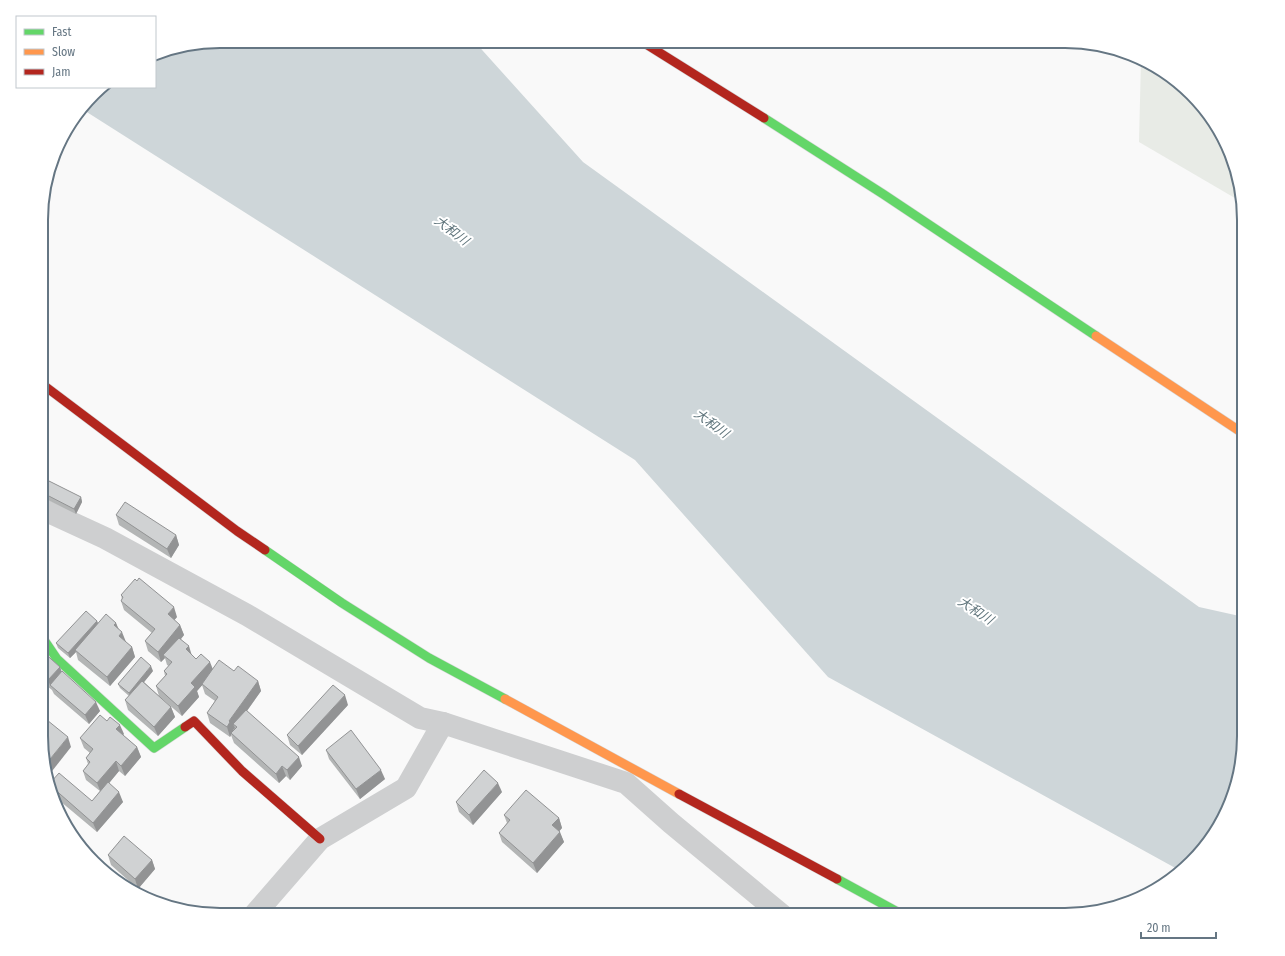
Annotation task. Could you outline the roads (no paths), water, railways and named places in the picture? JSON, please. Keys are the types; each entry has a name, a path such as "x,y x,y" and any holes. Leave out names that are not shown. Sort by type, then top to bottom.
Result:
{"street":[{"path":"652,48 890,198 1237,429"},
{"path":"48,389 237,531 342,603 429,658 630,776 889,908"},
{"path":"48,512 104,538 247,615 420,718 630,776 671,823 774,908"},
{"path":"48,646 57,659 154,748 194,721 242,771 320,839"},
{"path":"260,908 320,839 406,788 442,723"}],"water":[{"name":"大和川","path":"480,48 583,162 1199,607 1237,615 1236,758 1231,781 1224,802 1208,832 1187,858 1175,868 828,677 635,460 87,112 98,98 110,88 156,88 156,60 198,49"}]}
